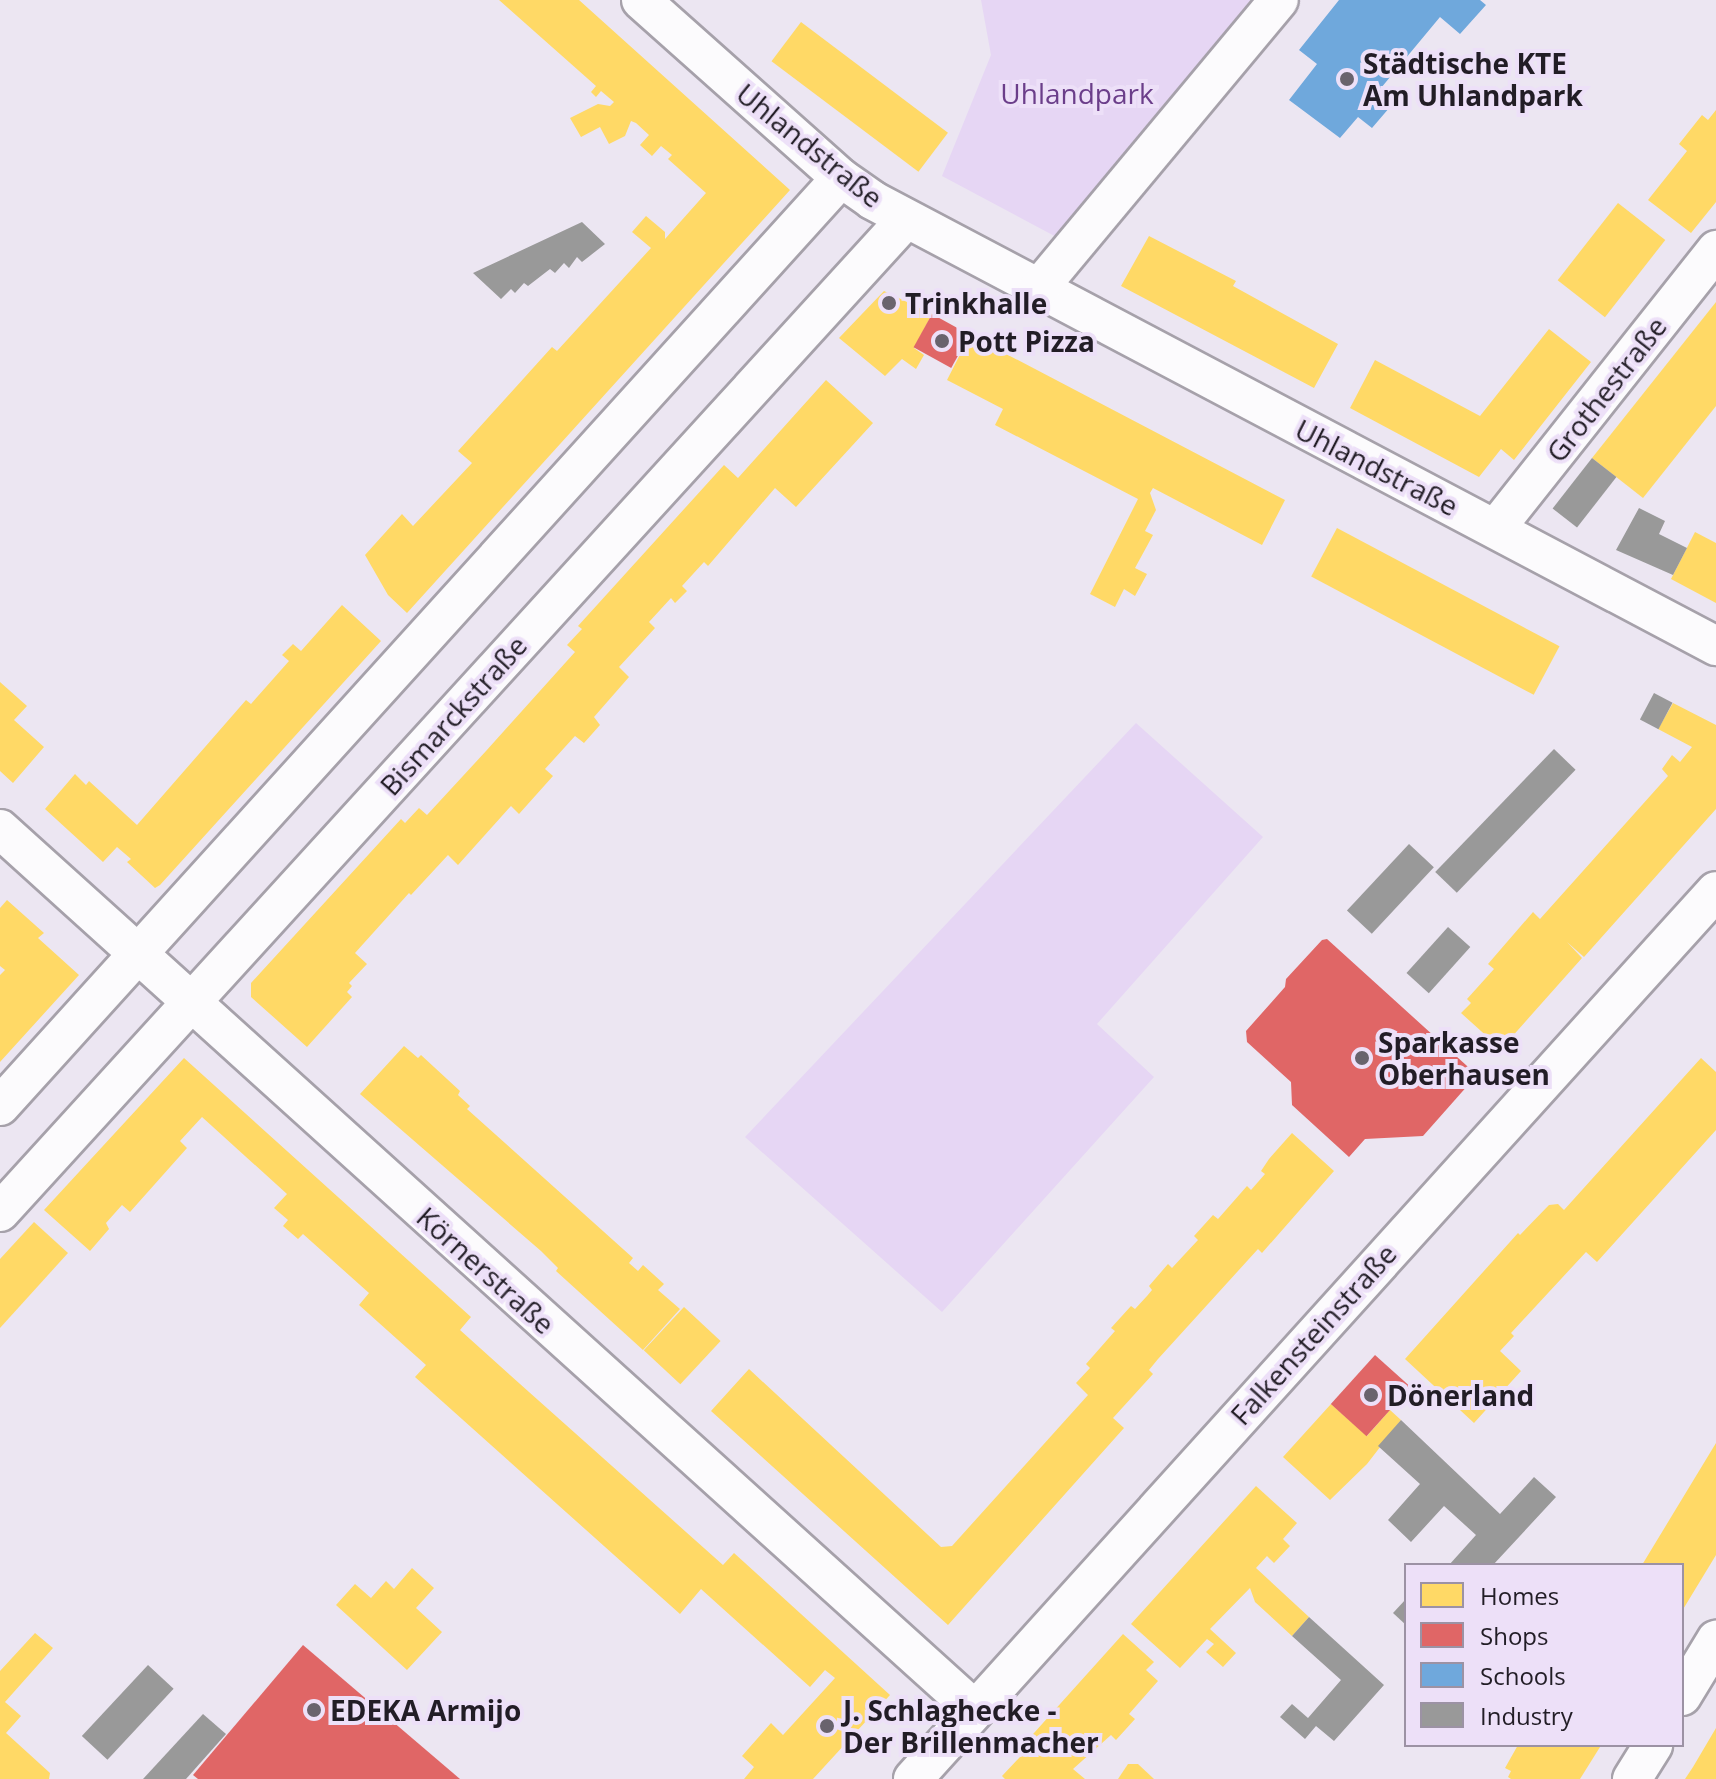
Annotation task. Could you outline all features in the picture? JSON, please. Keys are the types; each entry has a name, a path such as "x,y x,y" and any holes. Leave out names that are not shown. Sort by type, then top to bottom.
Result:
{"street":[{"name":"Uhlandstraße","path":"641,0 841,178 906,219 1716,646"},
{"path":"1038,289 1279,0"},
{"path":"0,1106 841,178"},
{"name":"Bismarckstraße","path":"0,1212 906,219"},
{"name":"Grothestraße","path":"1496,528 1716,250"},
{"name":"Körnerstraße","path":"0,829 140,952 974,1709"},
{"name":"Falkensteinstraße","path":"929,1774 974,1709 1716,891"},
{"path":"1684,1693 1716,1640"},
{"path":"1632,1779 1652,1747"}],"green space":[{"name":"Uhlandpark","path":"981,0 1265,0 1077,248 942,176 991,55"},
{"path":"1136,723 1263,837 1097,1024 1154,1077 942,1312 745,1137"}],"building: Homes":[{"path":"499,0 579,0 790,190 407,613 388,595 365,555 402,514 413,526 472,463 458,451 552,347 557,351 651,248 632,232 646,216 665,232 665,239 706,193 668,159 672,155 661,146 652,156 640,145 649,135 636,123 631,121 625,136 609,144 600,127 581,137 570,118 598,104 610,106 614,102 601,91 596,97 591,92 596,86"},
{"path":"801,22 948,133 918,172 772,61"},
{"path":"1716,110 1716,202 1691,233 1648,200 1687,151 1679,144 1702,115 1708,120"},
{"path":"1618,203 1665,240 1605,317 1558,280"},
{"path":"1149,236 1236,281 1233,286 1338,344 1314,388 1121,286"},
{"path":"884,291 932,314 914,348 924,355 916,369 902,359 885,376 839,338"},
{"path":"1716,302 1716,406 1643,498 1592,458"},
{"path":"1549,329 1591,362 1514,460 1501,449 1479,477 1350,408 1375,360 1480,416"},
{"path":"970,335 1285,500 1262,545 1153,488 1150,493 1156,510 1145,531 1153,535 1135,568 1147,574 1135,596 1124,589 1115,607 1090,594 1138,499 995,425 1003,409 947,380"},
{"path":"826,380 873,423 796,507 775,488 708,566 704,562 682,586 687,591 675,603 671,598 649,622 655,628 619,667 629,677 594,717 600,725 584,743 575,736 545,769 553,776 519,814 511,806 458,865 448,855 411,895 409,893 355,953 367,964 349,983 352,986 347,992 352,997 307,1047 251,997 251,983 401,819 405,823 419,808 427,815 486,751 575,652 567,645 582,629 578,626 724,465 738,478"},
{"path":"1337,528 1560,646 1534,695 1311,577"},
{"path":"1695,532 1716,543 1716,603 1671,579"},
{"path":"342,605 381,641 160,885 155,888 127,862 131,859 117,847 103,862 45,809 75,774 86,785 89,781 137,825 246,700 251,704 289,661 282,655 293,644 301,651"},
{"path":"0,682 27,706 14,720 44,747 13,783 0,771"},
{"path":"1673,703 1716,725 1716,809 1584,957 1567,942 1582,958 1501,1049 1461,1013 1471,1003 1467,999 1494,969 1488,964 1533,912 1540,919 1668,776 1662,769 1672,755 1680,762 1692,747 1658,729"},
{"path":"7,900 44,933 38,938 79,975 0,1062 0,975 5,970 0,966 0,908"},
{"path":"404,1046 418,1058 421,1055 460,1091 458,1095 470,1106 467,1109 633,1258 629,1263 638,1271 643,1265 664,1284 658,1290 680,1309 643,1350 556,1271 558,1268 541,1251 360,1094"},
{"path":"184,1058 471,1317 460,1330 723,1565 734,1553 890,1695 813,1779 744,1779 754,1767 742,1756 771,1723 783,1735 835,1678 825,1670 810,1687 701,1589 680,1614 415,1377 426,1365 359,1305 369,1293 303,1234 298,1239 283,1226 288,1220 274,1208 287,1194 202,1117 180,1141 187,1148 130,1212 122,1205 106,1223 109,1229 90,1251 44,1210"},
{"path":"1701,1058 1716,1072 1716,1130 1597,1262 1586,1252 1511,1333 1514,1336 1500,1351 1521,1371 1474,1423 1405,1359 1518,1233 1520,1235 1549,1205 1558,1204 1564,1210"},
{"path":"1292,1133 1334,1171 1262,1253 1258,1249 1158,1359 1149,1370 1153,1374 1113,1418 1124,1428 948,1625 711,1411 749,1369 941,1547 952,1546 1088,1395 1076,1383 1090,1368 1086,1364 1115,1331 1111,1328 1131,1306 1135,1309 1147,1296 1152,1290 1149,1286 1168,1264 1172,1268 1198,1240 1194,1236 1213,1215 1218,1219 1247,1186 1251,1190 1265,1174 1261,1171 1269,1159"},
{"path":"34,1222 68,1253 0,1328 0,1259"},
{"path":"684,1307 721,1341 680,1384 644,1350"},
{"path":"1331,1404 1367,1436 1390,1410 1401,1420 1367,1464 1330,1500 1283,1457"},
{"path":"1716,1443 1716,1555 1684,1608 1684,1563 1643,1563"},
{"path":"1256,1486 1297,1523 1283,1539 1290,1546 1274,1563 1267,1556 1256,1568 1309,1617 1292,1636 1255,1602 1250,1588 1210,1629 1236,1653 1223,1667 1206,1652 1214,1644 1207,1639 1180,1668 1131,1624"},
{"path":"412,1568 434,1588 416,1608 442,1632 407,1670 336,1605 355,1584 371,1598 386,1581 394,1589"},
{"path":"35,1633 53,1648 5,1702 21,1716 6,1733 50,1773 49,1779 0,1779 0,1671"},
{"path":"1123,1634 1154,1662 1146,1670 1158,1681 1129,1714 1135,1719 1116,1740 1111,1735 1073,1769 1085,1779 1005,1779 1002,1776 1020,1757 1016,1753"},
{"path":"1716,1728 1716,1779 1685,1779 1693,1767"},
{"path":"1517,1747 1600,1747 1580,1779 1511,1779 1508,1777 1511,1771 1505,1768"},
{"path":"1128,1764 1138,1764 1154,1779 1118,1779"}],"building: Shops":[{"name":"Pott Pizza","path":"932,314 970,335 951,368 914,347"},
{"name":"Sparkasse Oberhausen","path":"1327,939 1477,1075 1423,1136 1365,1139 1349,1157 1292,1105 1291,1082 1247,1042 1246,1031 1285,987 1286,979 1322,940"},
{"name":"Dönerland","path":"1375,1355 1411,1387 1367,1436 1331,1404"},
{"name":"EDEKA Armijo","path":"303,1645 460,1779 198,1779 193,1775"}],"building: Schools":[{"name":"Städtische KTE Am Uhlandpark","path":"1339,0 1480,0 1486,5 1460,34 1440,17 1376,94 1390,107 1372,128 1358,117 1340,138 1289,100 1317,64 1299,50"}],"building: Industry":[{"path":"582,222 605,244 582,262 577,257 569,268 564,263 555,273 550,269 528,286 524,283 515,293 511,289 501,299 473,273"},
{"path":"1592,458 1616,477 1577,528 1553,508"},
{"path":"1639,508 1665,521 1659,534 1687,548 1673,575 1616,550"},
{"path":"1654,693 1673,703 1658,729 1640,719"},
{"path":"1554,749 1576,770 1457,893 1435,872"},
{"path":"1409,844 1434,867 1372,934 1347,911"},
{"path":"1448,927 1470,947 1429,993 1407,973"},
{"path":"1401,1420 1500,1514 1534,1477 1556,1497 1495,1563 1451,1563 1476,1535 1444,1506 1411,1542 1388,1520 1420,1484 1378,1446"},
{"path":"1404,1601 1404,1623 1393,1613"},
{"path":"1309,1617 1384,1685 1334,1741 1316,1726 1305,1739 1280,1717 1292,1704 1308,1718 1341,1680 1292,1636"},
{"path":"148,1665 174,1689 107,1760 82,1736"},
{"path":"203,1714 226,1734 186,1779 143,1779"}],"place":[{"name":"Städtische KTE Am Uhlandpark","path":"1347,79"},
{"name":"Trinkhalle","path":"889,303"},
{"name":"Pott Pizza","path":"942,341"},
{"name":"Sparkasse Oberhausen","path":"1362,1058"},
{"name":"Dönerland","path":"1371,1395"},
{"name":"EDEKA Armijo","path":"314,1710"},
{"name":"J. Schlaghecke - Der Brillenmacher","path":"827,1726"}]}
